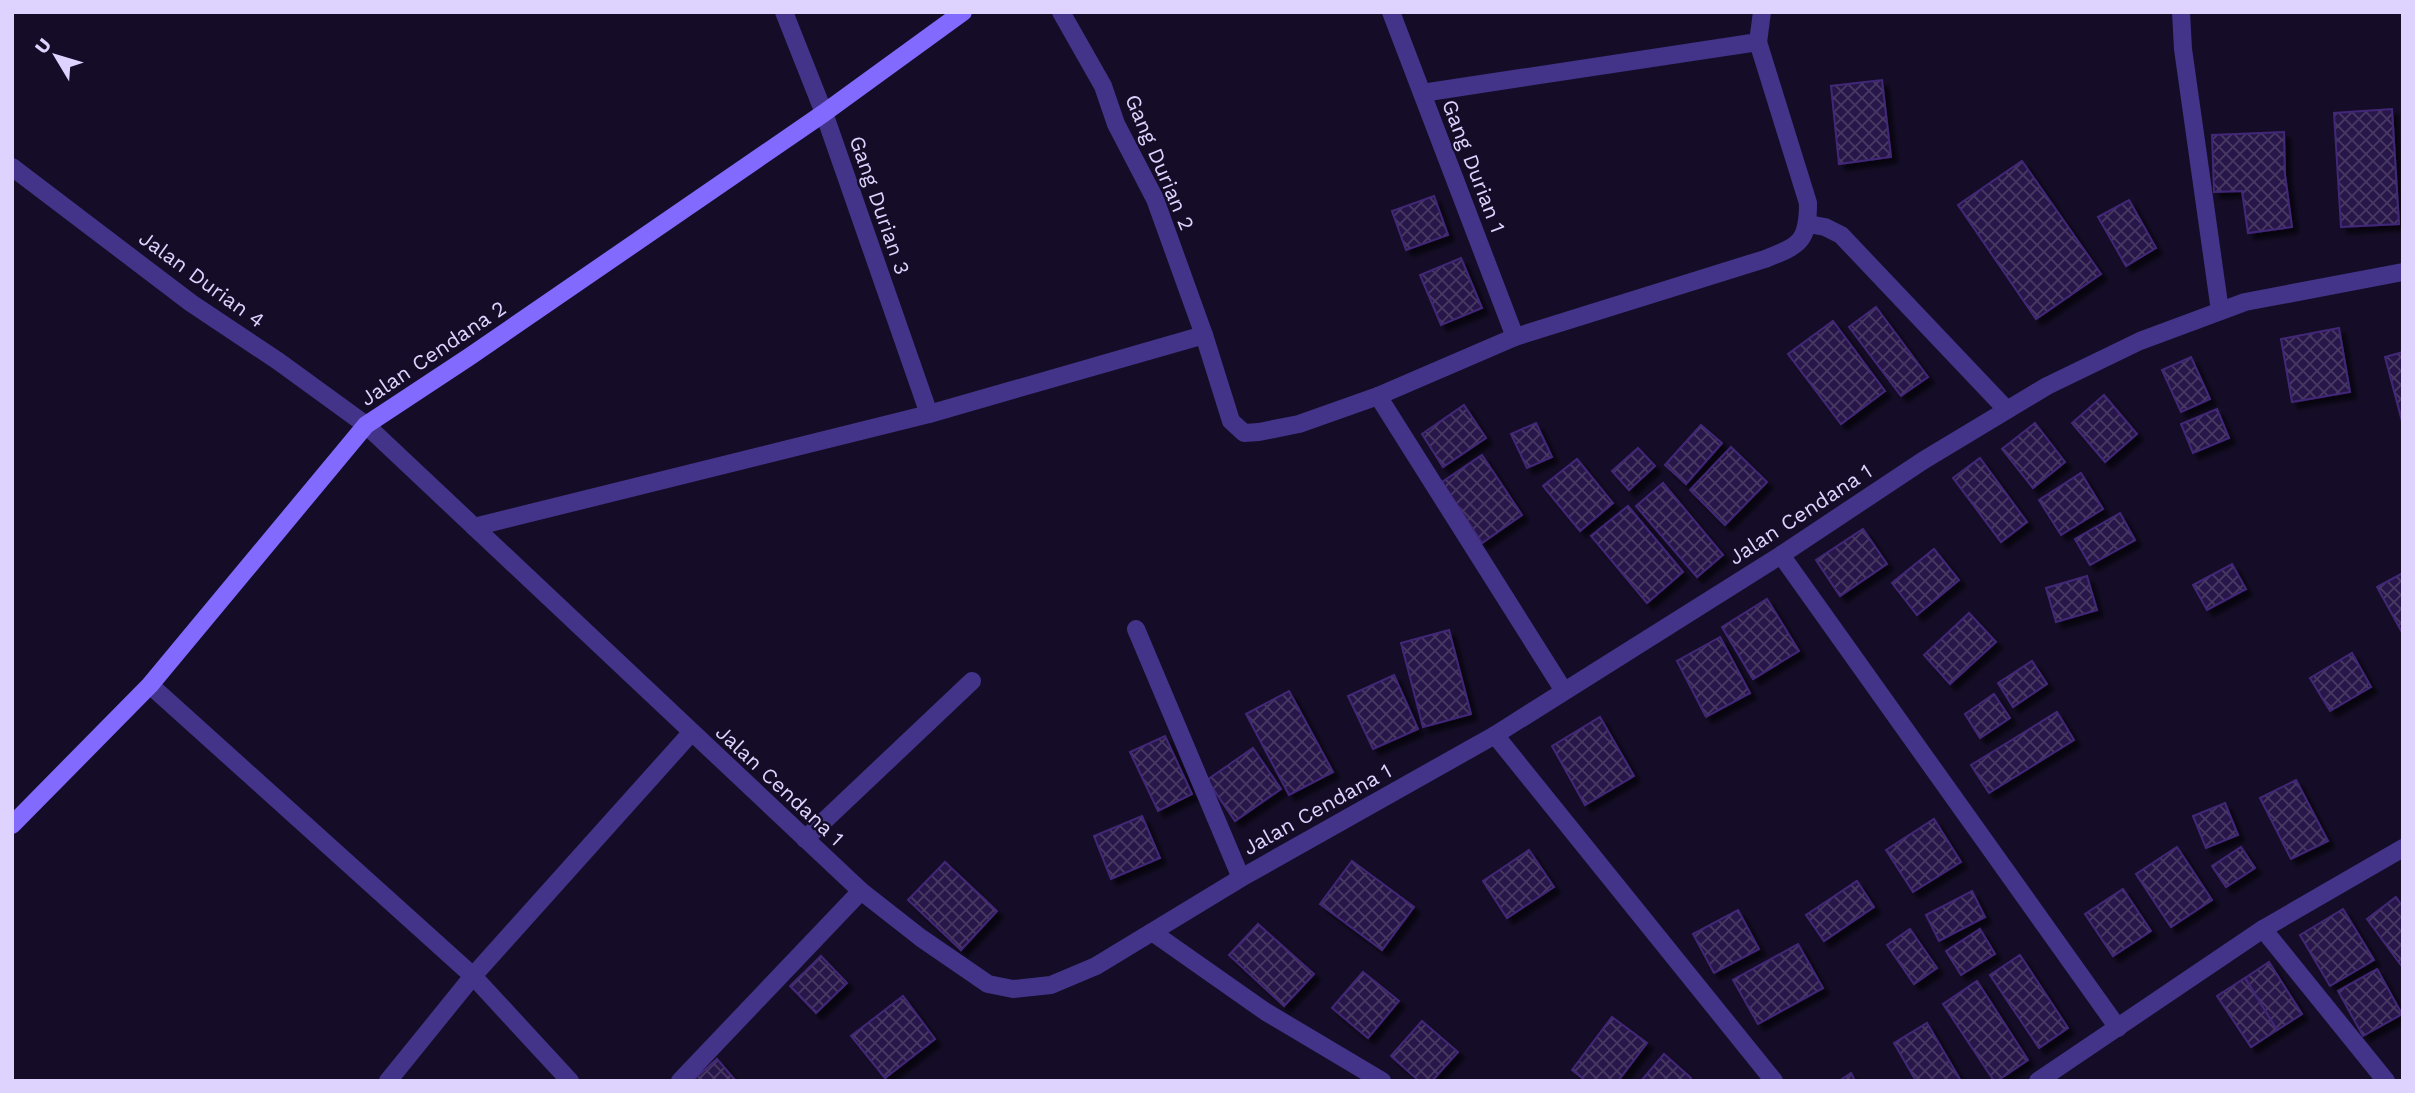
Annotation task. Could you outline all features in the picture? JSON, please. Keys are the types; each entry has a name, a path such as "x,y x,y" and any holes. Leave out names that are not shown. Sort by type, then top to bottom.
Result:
{"street":[{"name":"Gang Durian 3","path":"784,12 824,113 929,414"},
{"name":"Jalan Cendana 2","path":"12,825 150,685 366,425 824,113 964,12"},
{"name":"Gang Durian 2","path":"1061,12 1103,86 1116,124 1154,199 1204,335 1231,421 1244,433 1259,432 1299,424 1378,396"},
{"name":"Gang Durian 1","path":"1391,12 1515,337"},
{"path":"1564,691 1378,396 1515,337 1765,259 1793,248 1802,240 1808,223 1808,203 1758,42 1762,12"},
{"path":"2181,12 2183,49 2220,311"},
{"path":"1422,93 1758,42"},
{"name":"Jalan Durian 4","path":"12,167 191,303 278,361 366,425"},
{"path":"1808,223 1841,235 2007,410"},
{"name":"Jalan Cendana 1","path":"366,425 861,891 921,938 988,984 1013,989 1051,985 1096,966 1241,878 1494,735 1781,555 1924,460 2047,386 2140,341 2245,302 2403,272"},
{"path":"474,527 929,414 1204,335"},
{"path":"1781,555 2118,1027"},
{"path":"1136,629 1241,878"},
{"path":"805,839 972,681"},
{"path":"150,685 473,976 570,1081"},
{"path":"388,1081 473,976 691,733"},
{"path":"1494,735 1774,1081"},
{"path":"2038,1081 2263,929 2403,848"},
{"path":"680,1081 861,891"},
{"path":"2263,929 2386,1081"},
{"path":"1152,932 1266,1012 1382,1081"}],"building":[{"path":"1882,80 1891,157 1839,164 1831,86"},
{"path":"2392,109 2399,224 2341,227 2334,113"},
{"path":"2284,132 2285,175 2292,227 2248,233 2242,191 2214,192 2212,135"},
{"path":"2022,161 2101,274 2036,319 1958,205"},
{"path":"1434,196 1448,235 1406,250 1392,211"},
{"path":"2129,200 2156,248 2126,266 2098,217"},
{"path":"1461,258 1482,308 1441,325 1420,275"},
{"path":"1876,307 1928,377 1901,396 1849,327"},
{"path":"1833,321 1885,391 1841,424 1788,354"},
{"path":"2339,328 2350,392 2292,402 2281,339"},
{"path":"2403,352 2403,425 2385,357"},
{"path":"2191,357 2210,399 2181,412 2162,370"},
{"path":"2104,395 2137,434 2105,462 2072,423"},
{"path":"1464,405 1486,438 1443,467 1422,434"},
{"path":"2217,409 2229,438 2193,453 2181,424"},
{"path":"1536,423 1552,457 1527,468 1511,434"},
{"path":"2035,423 2065,462 2033,488 2002,449"},
{"path":"1701,425 1722,443 1686,484 1665,465"},
{"path":"1731,447 1767,482 1725,525 1690,490"},
{"path":"1638,448 1655,466 1629,490 1612,471"},
{"path":"1482,455 1522,515 1482,543 1442,482"},
{"path":"1980,458 2027,522 2001,542 1953,478"},
{"path":"1577,459 1613,503 1580,531 1543,486"},
{"path":"2081,473 2103,509 2061,535 2039,500"},
{"path":"1663,483 1723,555 1697,577 1636,506"},
{"path":"1628,506 1683,572 1647,603 1591,536"},
{"path":"2120,513 2135,540 2090,565 2075,539"},
{"path":"1863,529 1887,564 1840,596 1816,560"},
{"path":"1934,549 1959,580 1917,615 1892,583"},
{"path":"2232,564 2246,589 2207,610 2193,585"},
{"path":"2403,573 2403,634 2377,587"},
{"path":"2087,576 2097,610 2056,622 2046,588"},
{"path":"1767,599 1799,651 1753,679 1722,627"},
{"path":"1969,613 1996,642 1950,684 1924,655"},
{"path":"1449,630 1471,714 1423,727 1401,643"},
{"path":"1720,637 1750,693 1706,717 1677,661"},
{"path":"2352,653 2371,687 2330,711 2310,678"},
{"path":"2032,661 2047,684 2013,707 1998,683"},
{"path":"1394,675 1418,729 1373,749 1348,696"},
{"path":"1289,691 1333,772 1289,795 1246,714"},
{"path":"1994,694 2010,718 1980,738 1965,714"},
{"path":"2057,712 2074,740 1989,793 1971,765"},
{"path":"1600,717 1634,776 1585,805 1552,746"},
{"path":"1165,736 1192,794 1158,811 1130,752"},
{"path":"1253,748 1281,789 1235,821 1207,780"},
{"path":"2296,780 2328,841 2291,859 2260,798"},
{"path":"2225,803 2238,835 2206,848 2193,816"},
{"path":"1142,816 1160,858 1111,879 1094,836"},
{"path":"1934,819 1961,862 1913,892 1886,850"},
{"path":"2177,847 2212,900 2171,927 2136,874"},
{"path":"2241,847 2255,868 2226,887 2212,866"},
{"path":"1529,850 1554,887 1507,918 1483,881"},
{"path":"1352,861 1414,907 1382,950 1320,904"},
{"path":"945,862 997,911 961,950 908,900"},
{"path":"1857,881 1874,907 1824,941 1806,915"},
{"path":"2123,889 2151,931 2113,956 2085,914"},
{"path":"1972,891 1985,917 1939,941 1926,915"},
{"path":"2396,897 2403,907 2403,968 2367,919"},
{"path":"2343,909 2374,960 2330,986 2300,935"},
{"path":"1738,910 1759,949 1714,973 1693,934"},
{"path":"1258,924 1314,974 1284,1006 1229,955"},
{"path":"1910,929 1937,968 1914,984 1887,945"},
{"path":"1980,929 1995,954 1961,975 1946,951"},
{"path":"1798,944 1823,988 1758,1024 1733,980"},
{"path":"2020,955 2068,1028 2039,1048 1990,975"},
{"path":"821,956 847,983 816,1013 790,986"},
{"path":"2269,962 2302,1014 2277,1030 2245,978"},
{"path":"2377,969 2402,1014 2363,1036 2338,991"},
{"path":"1363,972 1399,1001 1368,1038 1332,1008"},
{"path":"2245,978 2277,1030 2251,1047 2217,996"},
{"path":"1977,981 2028,1060 1997,1081 1994,1081 1943,1004"},
{"path":"903,996 935,1039 885,1078 851,1036"},
{"path":"1612,1017 1647,1043 1618,1081 1586,1081 1572,1070"},
{"path":"1422,1021 1458,1052 1432,1081 1419,1081 1391,1056"},
{"path":"1927,1023 1961,1081 1916,1081 1894,1043"},
{"path":"1664,1054 1691,1078 1689,1081 1641,1081"},
{"path":"717,1059 736,1081 692,1081"},
{"path":"1851,1073 1855,1081 1839,1081"}]}
